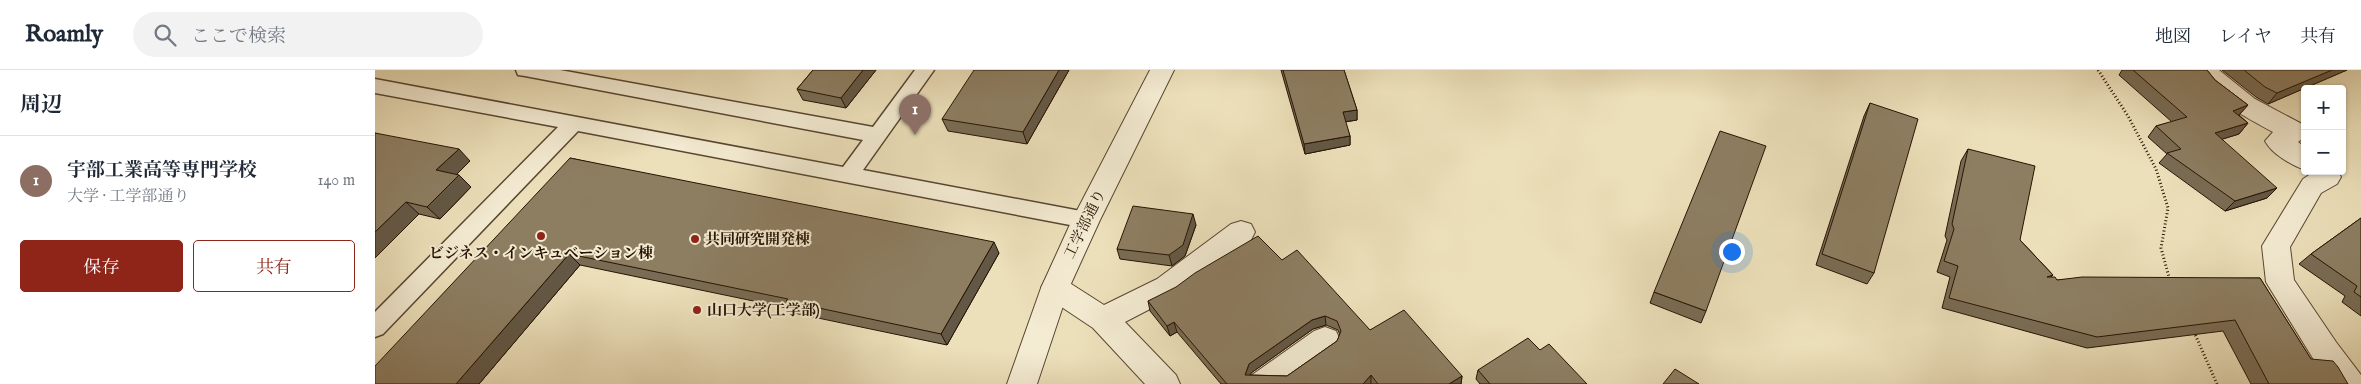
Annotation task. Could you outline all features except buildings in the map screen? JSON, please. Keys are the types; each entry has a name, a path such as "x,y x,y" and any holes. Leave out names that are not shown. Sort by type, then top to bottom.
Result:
{"street":[{"name":"工学部通り","path":"1022,384 1055,288 1086,220 1162,70"},
{"path":"2204,70 2236,100 2265,118 2295,132 2278,141 2301,157"},
{"path":"2325,175 2328,177 2312,186 2276,246 2281,282 2325,351 2350,384"},
{"path":"1103,319 1167,287 1241,232"},
{"path":"1055,288 1103,319 1165,384"},
{"path":"1263,384 1325,340"}],"lane":[{"path":"525,70 588,75 877,135"},
{"path":"848,175 925,70"},
{"path":"375,86 1086,220"},
{"path":"375,327 574,123"}],"path":[{"path":"2098,70 2120,103 2156,169 2168,208 2161,248 2173,287"},
{"path":"2193,331 2217,384"}],"place":[{"name":"宇部工業高等専門学校","path":"915,135"},
{"name":"ビジネス・インキュベーション棟","path":"541,236"},
{"name":"共同研究開発棟","path":"695,239"},
{"name":"山口大学(工学部)","path":"697,310"}]}
